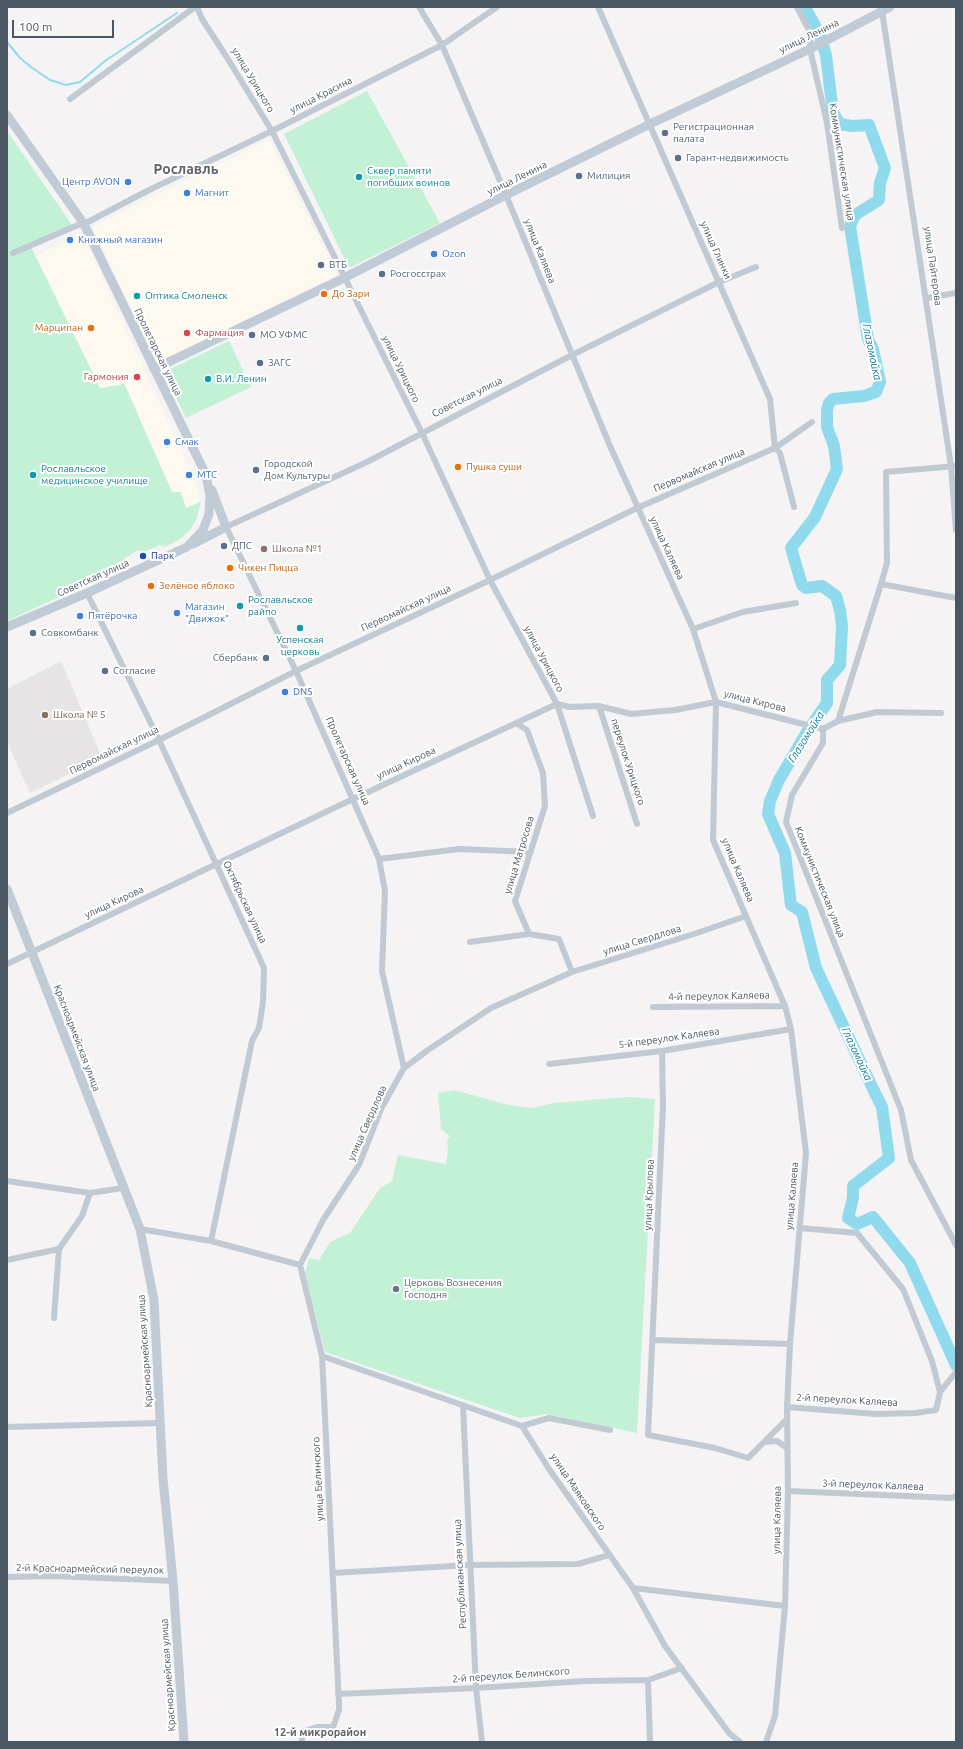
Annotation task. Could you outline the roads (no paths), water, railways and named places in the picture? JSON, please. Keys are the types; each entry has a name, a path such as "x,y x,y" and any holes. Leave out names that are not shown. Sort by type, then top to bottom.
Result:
{"main road":[{"name":"улица Ленина","path":"154,369 345,278 506,195 650,124 810,49 884,8"},
{"name":"Пролетарская улица","path":"7,115 84,224 208,479 226,527"},
{"name":"Пролетарская улица","path":"203,530 209,514 210,502 208,479"},
{"name":"Советская улица","path":"7,627 87,593 187,547 226,527"},
{"name":"Советская улица","path":"187,547 203,530"},
{"name":"Красноармейская улица","path":"7,889 140,1229 154,1300 163,1479 173,1581 184,1742"}],"street":[{"path":"70,98 196,7"},
{"name":"улица Урицкого","path":"196,7 272,131 422,433 490,580 557,704 593,816"},
{"name":"улица Каляева","path":"419,7 442,45 637,508 694,629 716,702 713,840 785,1006 791,1029 806,1153 790,1344 786,1420 788,1448 788,1491 785,1606 775,1716 766,1742"},
{"name":"улица Красина","path":"13,253 78,225 84,224 147,190 272,131 442,45 497,7"},
{"name":"улица Глинки","path":"598,7 770,399 775,448 780,453 794,507"},
{"name":"Коммунистическая улица","path":"797,7 811,34 810,49 827,123 842,228"},
{"name":"улица Пайтерова","path":"884,8 926,298 954,466 956,530"},
{"name":"Советская улица","path":"226,527 367,462 572,355 719,282 756,267"},
{"path":"926,298 956,293"},
{"name":"Первомайская улица","path":"7,813 159,740 296,671 490,580 637,508 775,448 812,422"},
{"path":"838,721 887,563 886,472 954,466"},
{"name":"Пролетарская улица","path":"226,527 296,671 379,859 385,891 382,971 404,1068"},
{"path":"881,584 956,598"},
{"name":"Октябрьская улица","path":"87,593 159,740 264,968 263,1002 259,1028 252,1041 211,1241"},
{"path":"694,629 743,612 796,603"},
{"name":"улица Кирова","path":"7,964 353,799 557,704 570,707 599,706 631,714 676,710 716,702 823,729"},
{"name":"переулок Урицкого","path":"599,706 637,824"},
{"path":"823,729 838,721 877,712 941,713"},
{"name":"улица Матросова","path":"516,723 527,730 542,773 545,806 514,901 529,934"},
{"name":"Коммунистическая улица","path":"823,729 823,743 792,795 786,822 901,1110 910,1160 956,1245"},
{"path":"379,859 459,849 530,852"},
{"name":"улица Свердлова","path":"300,1265 323,1220 359,1165 382,1107 404,1068 491,1008 572,972 694,934 746,916"},
{"path":"470,942 529,934 559,939 572,972"},
{"name":"4-й переулок Каляева","path":"653,1007 785,1006"},
{"name":"5-й переулок Каляева","path":"549,1064 662,1051 791,1029"},
{"name":"улица Крылова","path":"662,1051 663,1105 648,1435 715,1448 748,1458 786,1420"},
{"path":"7,1181 90,1193 123,1188"},
{"path":"54,1318 59,1249 82,1216 90,1193"},
{"path":"800,1228 857,1233 903,1289 932,1361 940,1392"},
{"path":"140,1229 211,1241 300,1265"},
{"path":"7,1260 59,1249"},
{"name":"улица Белинского","path":"300,1265 322,1356 338,1694 338,1710 333,1727 317,1727 302,1732 302,1742"},
{"path":"652,1340 790,1344"},
{"path":"322,1356 522,1426 549,1418 610,1430"},
{"path":"940,1392 955,1373"},
{"name":"2-й переулок Каляева","path":"787,1407 876,1414 916,1413 936,1410 940,1392"},
{"name":"Республиканская улица","path":"462,1405 476,1688 482,1742"},
{"path":"7,1427 160,1423"},
{"name":"улица Маяковского","path":"522,1426 633,1588 666,1646 729,1733 740,1742"},
{"path":"764,1442 777,1442 788,1448"},
{"name":"3-й переулок Каляева","path":"788,1491 951,1498 956,1496"},
{"path":"333,1573 469,1565 578,1564 609,1555"},
{"name":"2-й Красноармейский переулок","path":"7,1577 55,1576 173,1581"},
{"path":"633,1588 785,1606"},
{"name":"2-й переулок Белинского","path":"338,1694 476,1688 586,1680 648,1680 682,1668"},
{"path":"648,1680 650,1742"}],"waterway":[{"name":"Глазомойка","path":"805,7 819,33 826,55 833,113 840,124 852,126 869,125 885,168 880,183 879,200 855,215 850,226 868,339 873,349 880,382 876,392 864,396 833,399 829,403 827,410 827,427 834,446 837,469 815,517 791,548 802,585 806,588 822,586 836,596 842,626 840,665 827,680 827,703 807,732 779,780 770,801 768,814 785,853 791,905 802,912 816,968 882,1107 889,1158 853,1186 853,1198 848,1218 857,1224 873,1217 910,1263 956,1365"},
{"path":"7,42 20,58 31,67 50,80 66,85 80,82 105,61 177,13"}],"place":[{"name":"Регистрационная палата","path":"665,133"},
{"name":"Гарант-недвижимость","path":"678,158"},
{"name":"Милиция","path":"579,176"},
{"name":"Сквер памяти погибших воинов","path":"359,177"},
{"name":"Центр AVON","path":"128,182"},
{"name":"Магнит","path":"187,193"},
{"name":"Книжный магазин","path":"70,240"},
{"name":"Ozon","path":"434,254"},
{"name":"ВТБ","path":"321,265"},
{"name":"Росгосстрах","path":"382,274"},
{"name":"До Зари","path":"324,294"},
{"name":"Оптика Смоленск","path":"137,296"},
{"name":"Марципан","path":"91,328"},
{"name":"Фармация","path":"187,333"},
{"name":"МО УФМС","path":"252,335"},
{"name":"ЗАГС","path":"260,363"},
{"name":"Гармония","path":"137,377"},
{"name":"В.И. Ленин","path":"208,379"},
{"name":"Смак","path":"167,442"},
{"name":"Пушка суши","path":"458,467"},
{"name":"Городской Дом Культуры","path":"256,470"},
{"name":"Рославльское медицинское училище","path":"33,475"},
{"name":"МТС","path":"189,475"},
{"name":"ДПС","path":"224,546"},
{"name":"Школа №1","path":"264,549"},
{"name":"Парк","path":"143,556"},
{"name":"Чикен Пицца","path":"230,568"},
{"name":"Зелёное яблоко","path":"151,586"},
{"name":"Рославльское райпо","path":"240,606"},
{"name":"Магазин \"Движок\"","path":"177,613"},
{"name":"Пятёрочка","path":"80,616"},
{"name":"Успенская церковь","path":"300,628"},
{"name":"Совкомбанк","path":"33,633"},
{"name":"Сбербанк","path":"266,658"},
{"name":"Согласие","path":"105,671"},
{"name":"DNS","path":"285,692"},
{"name":"Школа № 5","path":"45,715"},
{"name":"Церковь Вознесения Господня","path":"396,1289"}],"district":[{"name":"Рославль","path":"186,169"},
{"name":"12-й микрорайон","path":"320,1732"}]}
